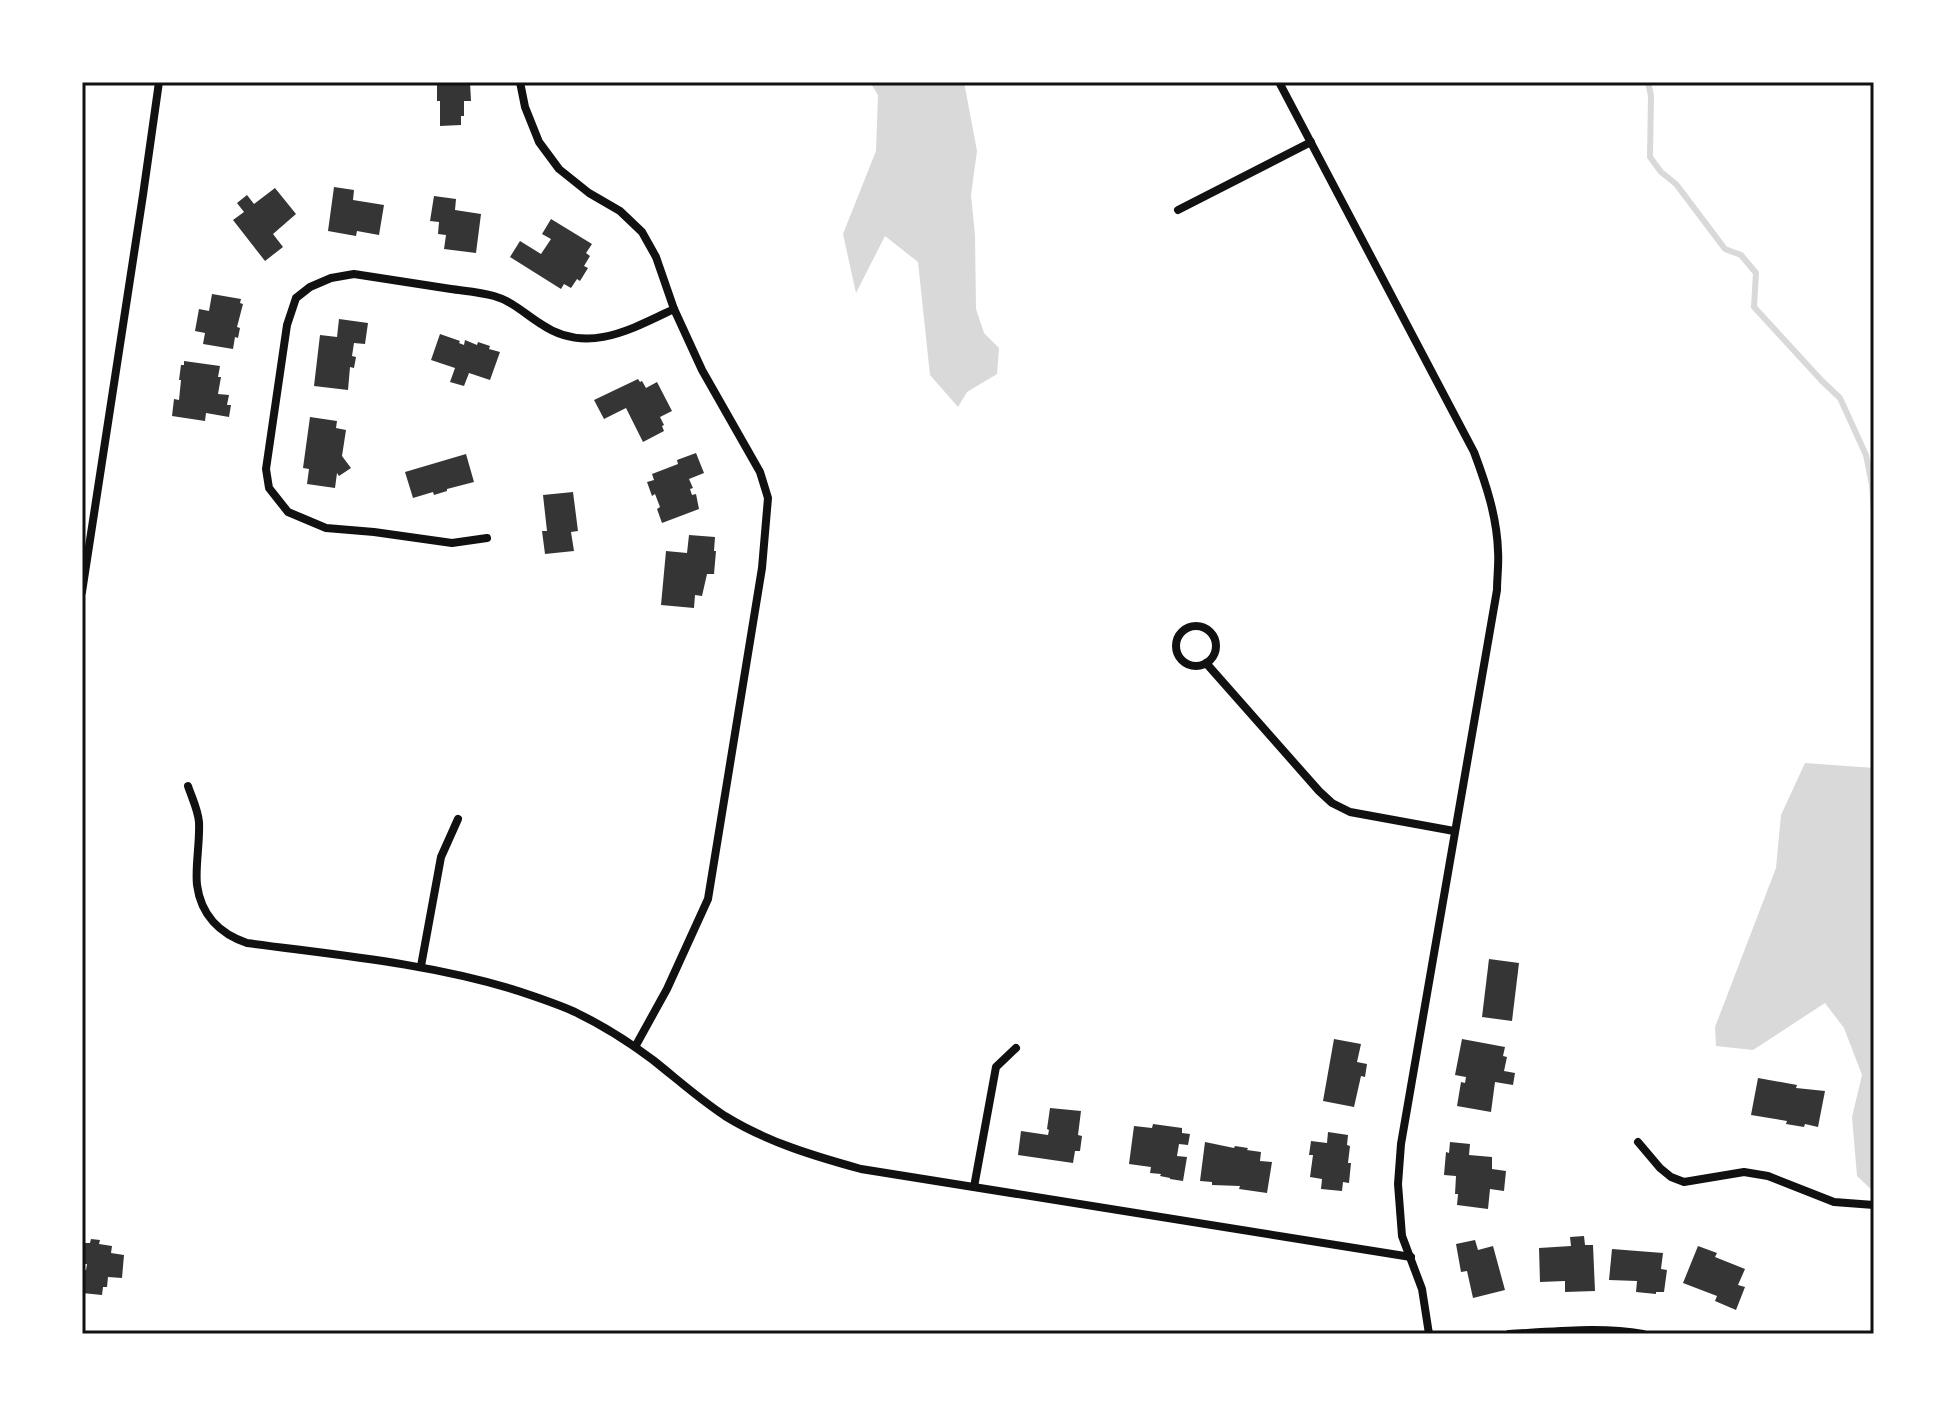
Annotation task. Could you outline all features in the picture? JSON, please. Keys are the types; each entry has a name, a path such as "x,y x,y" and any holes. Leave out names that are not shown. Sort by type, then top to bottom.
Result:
{"street":[{"path":"82,592 159,82"},
{"path":"520,82 525,107 539,142 559,169 589,193 620,211 642,232 656,257 674,309 702,370 760,472 768,498 762,568 708,899 667,989 635,1047"},
{"path":"1279,82 1474,452 1486,482 1498,551 1497,590 1401,1144 1398,1184 1402,1236 1422,1289 1429,1334"},
{"path":"1178,210 1311,142"},
{"path":"487,538 452,543 326,528 288,512 269,488 266,469 287,325 296,298 310,287 331,278 354,274 494,296 518,306 562,336 585,339 608,337 674,309"},
{"path":"1200,627 1212,634 1215,653 1206,663 1194,666 1178,656 1178,637 1187,628 1200,627"},
{"path":"1206,663 1332,803 1350,812 1454,831"},
{"path":"188,786 199,818 197,884 200,897 204,910 231,938 247,943 421,966 481,980 548,1001 603,1027 635,1047 729,1118 771,1140 815,1157 861,1169 1411,1257"},
{"path":"421,966 441,857 458,819"},
{"path":"974,1187 996,1067 1016,1048"},
{"path":"1638,1142 1660,1168 1684,1182 1744,1172 1768,1176 1834,1202 1874,1205"},
{"path":"1509,1334 1629,1331 1643,1334"}],"shaded area":[{"path":"870,82 964,82 977,151 971,195 976,309 984,333 999,348 997,374 967,392 958,407 930,375 918,262 885,236 856,293 843,234 876,151 878,95"},
{"path":"1805,763 1874,768 1874,1192 1857,1176 1852,1117 1862,1075 1844,1028 1825,1003 1753,1050 1716,1046 1715,1027 1776,868 1781,815"}],"building":[{"path":"437,82 470,82 471,101 464,101 461,125 440,126"},
{"path":"334,187 354,190 353,200 384,205 379,235 357,231 356,236 328,231"},
{"path":"275,188 296,214 273,234 283,247 265,261 233,220 244,212 237,203 247,195 254,204"},
{"path":"434,196 456,199 455,210 481,214 476,253 444,249 446,235 438,234 439,222 430,221"},
{"path":"551,219 592,244 586,253 590,256 584,266 588,268 571,288 564,284 561,289 510,257 520,241 541,254 551,239 542,234"},
{"path":"212,294 241,299 240,303 243,304 237,327 240,328 238,338 235,337 233,349 203,344 205,333 195,331 199,309 209,311"},
{"path":"339,319 368,323 365,344 354,343 352,356 356,357 354,368 350,367 348,390 314,386 320,335 337,337"},
{"path":"440,334 464,345 465,340 477,345 478,342 500,352 490,380 469,373 464,386 450,382 455,368 431,360"},
{"path":"184,361 220,366 218,394 229,395 229,417 206,413 205,421 172,416 174,399 179,400 179,380"},
{"path":"638,379 646,388 657,382 672,411 660,417 664,431 643,442 626,408 604,419 594,400"},
{"path":"310,417 337,421 336,428 346,430 342,456 351,468 339,476 337,473 335,488 307,484 309,469 303,468"},
{"path":"696,453 704,473 689,479 699,509 662,523 657,509 660,507 647,482 654,480 652,474"},
{"path":"466,454 474,482 434,495 433,492 413,498 405,472"},
{"path":"573,492 578,531 571,532 574,551 545,554 542,531 547,531 543,495"},
{"path":"689,535 715,537 714,574 707,574 702,596 695,595 694,608 661,605 666,551 687,553"},
{"path":"1489,959 1519,963 1512,1021 1482,1017"},
{"path":"1334,1039 1361,1044 1357,1062 1367,1064 1354,1107 1323,1101"},
{"path":"1462,1039 1505,1047 1503,1056 1507,1057 1504,1071 1515,1073 1513,1085 1495,1082 1491,1112 1457,1106 1461,1082 1465,1083 1466,1077 1455,1075"},
{"path":"1758,1078 1797,1085 1796,1088 1825,1091 1818,1127 1786,1124 1787,1121 1751,1115"},
{"path":"1050,1108 1081,1111 1080,1151 1075,1151 1073,1163 1018,1155 1021,1131 1048,1135"},
{"path":"1153,1124 1182,1128 1182,1133 1190,1134 1188,1145 1179,1144 1177,1156 1187,1157 1183,1181 1150,1173 1151,1167 1129,1164 1134,1126 1152,1128"},
{"path":"1328,1132 1348,1135 1348,1163 1351,1163 1349,1183 1343,1182 1342,1191 1321,1189 1322,1179 1310,1177 1311,1141 1327,1143"},
{"path":"1205,1142 1261,1152 1260,1161 1272,1162 1267,1193 1200,1181"},
{"path":"1450,1142 1470,1144 1469,1155 1492,1157 1492,1169 1506,1171 1504,1191 1490,1189 1488,1209 1457,1205 1456,1176 1444,1175"},
{"path":"1584,1236 1585,1245 1593,1245 1595,1291 1565,1292 1565,1281 1540,1282 1539,1248 1571,1246 1570,1237"},
{"path":"91,1239 112,1246 111,1253 124,1255 122,1278 108,1277 102,1295 82,1293 82,1270 86,1270 87,1264 82,1264 82,1243 90,1243"},
{"path":"1475,1240 1478,1250 1493,1246 1505,1290 1473,1298 1467,1271 1461,1272 1456,1244"},
{"path":"1698,1246 1717,1253 1715,1257 1745,1269 1738,1285 1745,1287 1736,1310 1715,1301 1717,1296 1683,1283"},
{"path":"1612,1249 1663,1253 1661,1269 1667,1270 1664,1292 1636,1292 1637,1281 1609,1280"}],"waterway":[{"path":"1648,82 1651,96 1650,157 1661,172 1676,184 1725,249 1741,255 1756,273 1754,307 1840,398 1866,455 1874,512"}]}
